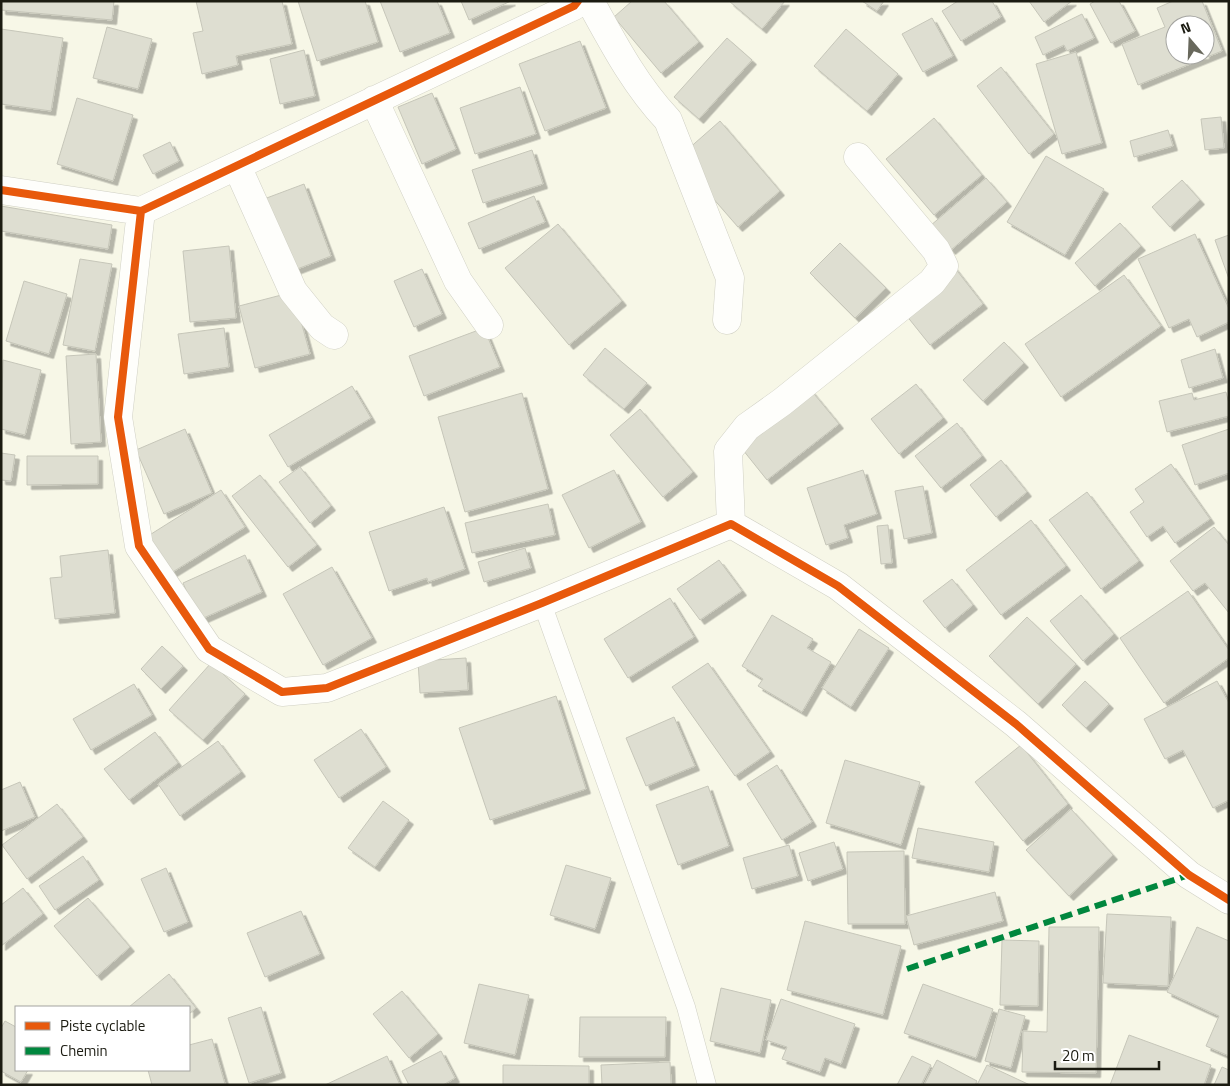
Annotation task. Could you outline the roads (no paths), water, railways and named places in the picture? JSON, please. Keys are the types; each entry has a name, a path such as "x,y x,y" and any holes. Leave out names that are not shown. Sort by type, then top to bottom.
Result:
{"street":[{"path":"1,190 140,211 574,6 578,1"},
{"path":"590,1 627,68 654,105 668,120 730,278 727,320"},
{"path":"374,100 458,281 489,325"},
{"path":"731,524 728,451 748,427 932,282 944,266 936,250 858,157"},
{"path":"237,166 293,291 322,327 334,335"},
{"path":"140,211 118,417 138,546 208,648 282,692 328,688 731,524"},
{"path":"731,524 838,586 1016,724 1189,874 1229,900"}],"lane":[{"path":"542,602 686,1007 708,1085"}]}
